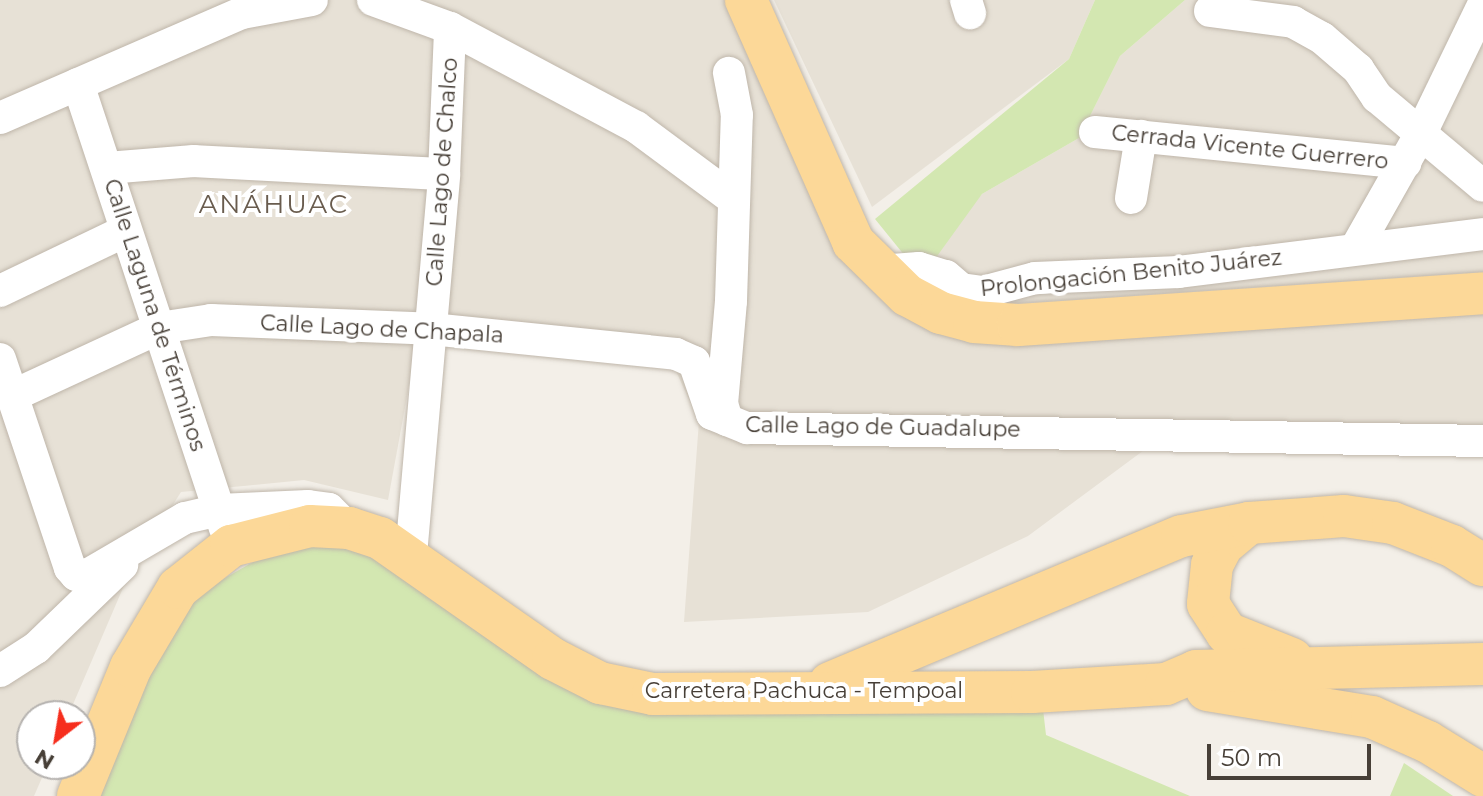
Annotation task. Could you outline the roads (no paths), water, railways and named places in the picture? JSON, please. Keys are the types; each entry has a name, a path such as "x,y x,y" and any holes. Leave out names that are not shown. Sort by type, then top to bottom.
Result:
{"main road":[{"path":"746,0 826,191 853,242 879,271 941,313 974,322 1018,325 1483,293"},
{"path":"806,692 1182,536 1249,523 1344,516 1393,523 1452,546 1483,565"},
{"path":"1249,523 1222,546 1212,565 1206,584 1214,620 1245,643 1313,665"},
{"name":"Carretera Pachuca - Tempoal","path":"78,796 156,619 225,528 349,528 411,555 553,659 600,683 653,694 1032,692 1166,684 1196,671 1313,665 1483,664"},
{"path":"1166,684 1372,717 1428,742 1483,776"}],"street":[{"path":"0,118 242,13 312,0"},
{"path":"373,0 450,28 636,127 732,198"},
{"path":"1356,248 1413,149 1473,58 1483,5"},
{"path":"1210,11 1293,22 1322,38 1413,149 1483,186"},
{"name":"Calle Lago de Chalco","path":"411,555 444,174 450,28"},
{"name":"Calle Lago de Guadalupe","path":"729,73 737,115 731,301 722,404 727,420 747,428 1257,433 1483,441"},
{"name":"Calle Laguna de Términos","path":"78,84 225,528"},
{"name":"Cerrada Vicente Guerrero","path":"1095,132 1413,149"},
{"path":"1131,198 1141,136"},
{"path":"107,168 194,161 444,174"},
{"path":"0,291 125,231"},
{"name":"Prolongación Benito Juárez","path":"879,271 919,268 946,276 961,289 983,292 1035,278 1179,272 1483,234"},
{"name":"Calle Lago de Chapala","path":"12,396 159,328 211,320 431,329 676,354 694,362 707,406 727,420"},
{"path":"0,359 70,568 76,575 89,574 185,518 225,528"},
{"path":"0,671 36,648 143,542"}],"district":[{"name":"ANÁHUAC","path":"274,205"}]}
